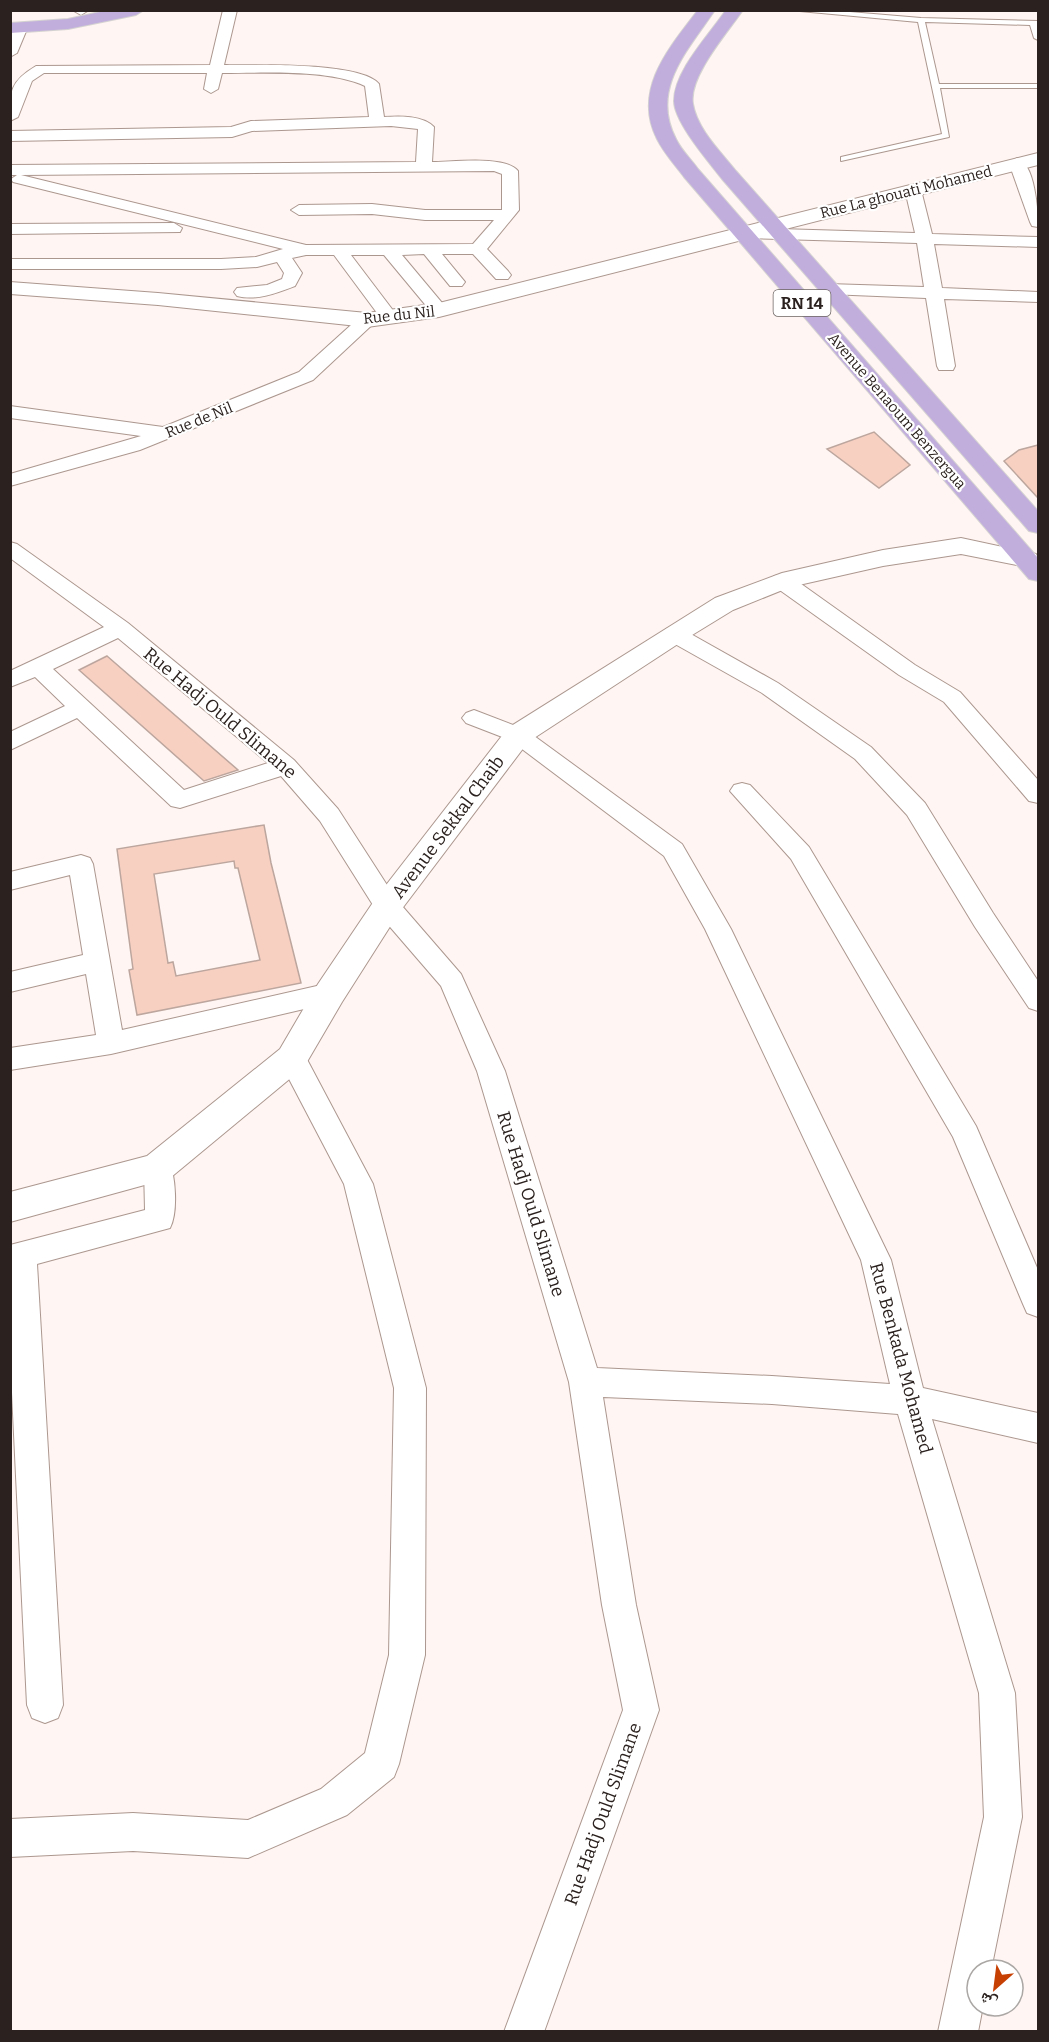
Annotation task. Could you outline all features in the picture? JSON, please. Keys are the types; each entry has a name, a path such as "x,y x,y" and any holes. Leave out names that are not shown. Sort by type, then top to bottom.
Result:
{"main road":[{"path":"14,25 68,24 136,10"},
{"name":"Avenue Benaoum Benzergua","path":"707,10 676,53 659,82 655,97 657,114 665,138 690,174 1033,566"},
{"name":"Avenue Benaoum Benzergua","path":"735,10 688,77 683,103 694,129 729,175 1038,526"},
{"path":"14,25 82,11"}],"street":[{"path":"211,89 230,10"},
{"path":"10,53 14,25"},
{"path":"10,117 25,79 41,69 292,69 357,77 372,84 377,122"},
{"path":"10,136 232,132 251,126 416,123 426,127 424,166"},
{"name":"Rue La ghouati Mohamed","path":"743,233 778,230 913,190 1038,159"},
{"path":"1017,163 1038,222"},
{"path":"10,170 496,166 510,171 511,210 478,249"},
{"path":"113,168 136,208"},
{"path":"10,177 306,250"},
{"path":"913,190 925,239 946,366"},
{"path":"298,210 372,209 425,215 507,215"},
{"path":"10,229 220,228"},
{"path":"778,230 925,239 1038,242"},
{"name":"Rue du Nil","path":"10,288 158,299 366,321 439,310 743,233"},
{"path":"388,249 439,310"},
{"path":"429,249 456,282"},
{"path":"10,264 221,264 257,262 306,250 478,249 502,275"},
{"path":"339,250 389,317"},
{"path":"243,292 270,290 290,282 292,273 281,255"},
{"path":"828,289 1038,297"},
{"name":"Rue de Nil","path":"10,480 133,446 306,376 366,321"},
{"path":"10,412 166,433"},
{"path":"961,546 992,520"},
{"path":"961,546 1033,566"},
{"name":"Avenue Sekkal Chaib","path":"10,1207 158,1168 292,1059 330,993 387,906 518,735 724,604 782,581 883,558 961,546"},
{"name":"Rue Hadj Ould Slimane","path":"10,548 120,628 286,766 329,815 387,906 452,981 491,1071 585,1382 619,1605 641,1710 524,2031"},
{"path":"782,581 907,670 952,697 1038,795"},
{"path":"10,680 120,628"},
{"path":"674,634 770,688 863,753 916,809 984,920 1038,1001"},
{"path":"38,667 180,800 286,766"},
{"path":"10,742 80,708"},
{"name":"Rue Benkada Mohamed","path":"474,718 518,735 673,850 718,929 876,1260 910,1400 997,1693 1003,1817 958,2031"},
{"path":"742,790 800,853 966,1134 1038,1304"},
{"path":"10,881 81,864 111,1042"},
{"path":"10,982 98,962"},
{"path":"10,1059 111,1042 330,993"},
{"path":"10,1838 133,1832 249,1839 334,1802 381,1764 406,1655 410,1388 358,1184 292,1059"},
{"path":"45,1705 16,1257 160,1218 158,1168"},
{"path":"585,1382 772,1390 910,1400 1038,1428"}],"lane":[{"path":"792,10 921,20 1036,23 1038,38"},
{"path":"844,159 946,135 921,20"},
{"path":"936,86 1038,86"}],"building":[{"path":"874,432 910,465 879,488 827,449"},
{"path":"1038,445 1038,498 1004,461 1019,450"},
{"path":"107,656 238,770 204,781 79,670"},
{"path":"264,825 271,863 301,983 137,1015 129,970 133,969 117,849","holes":["234,861 235,868 238,868 260,960 176,976 173,962 168,963 154,874"]}]}
